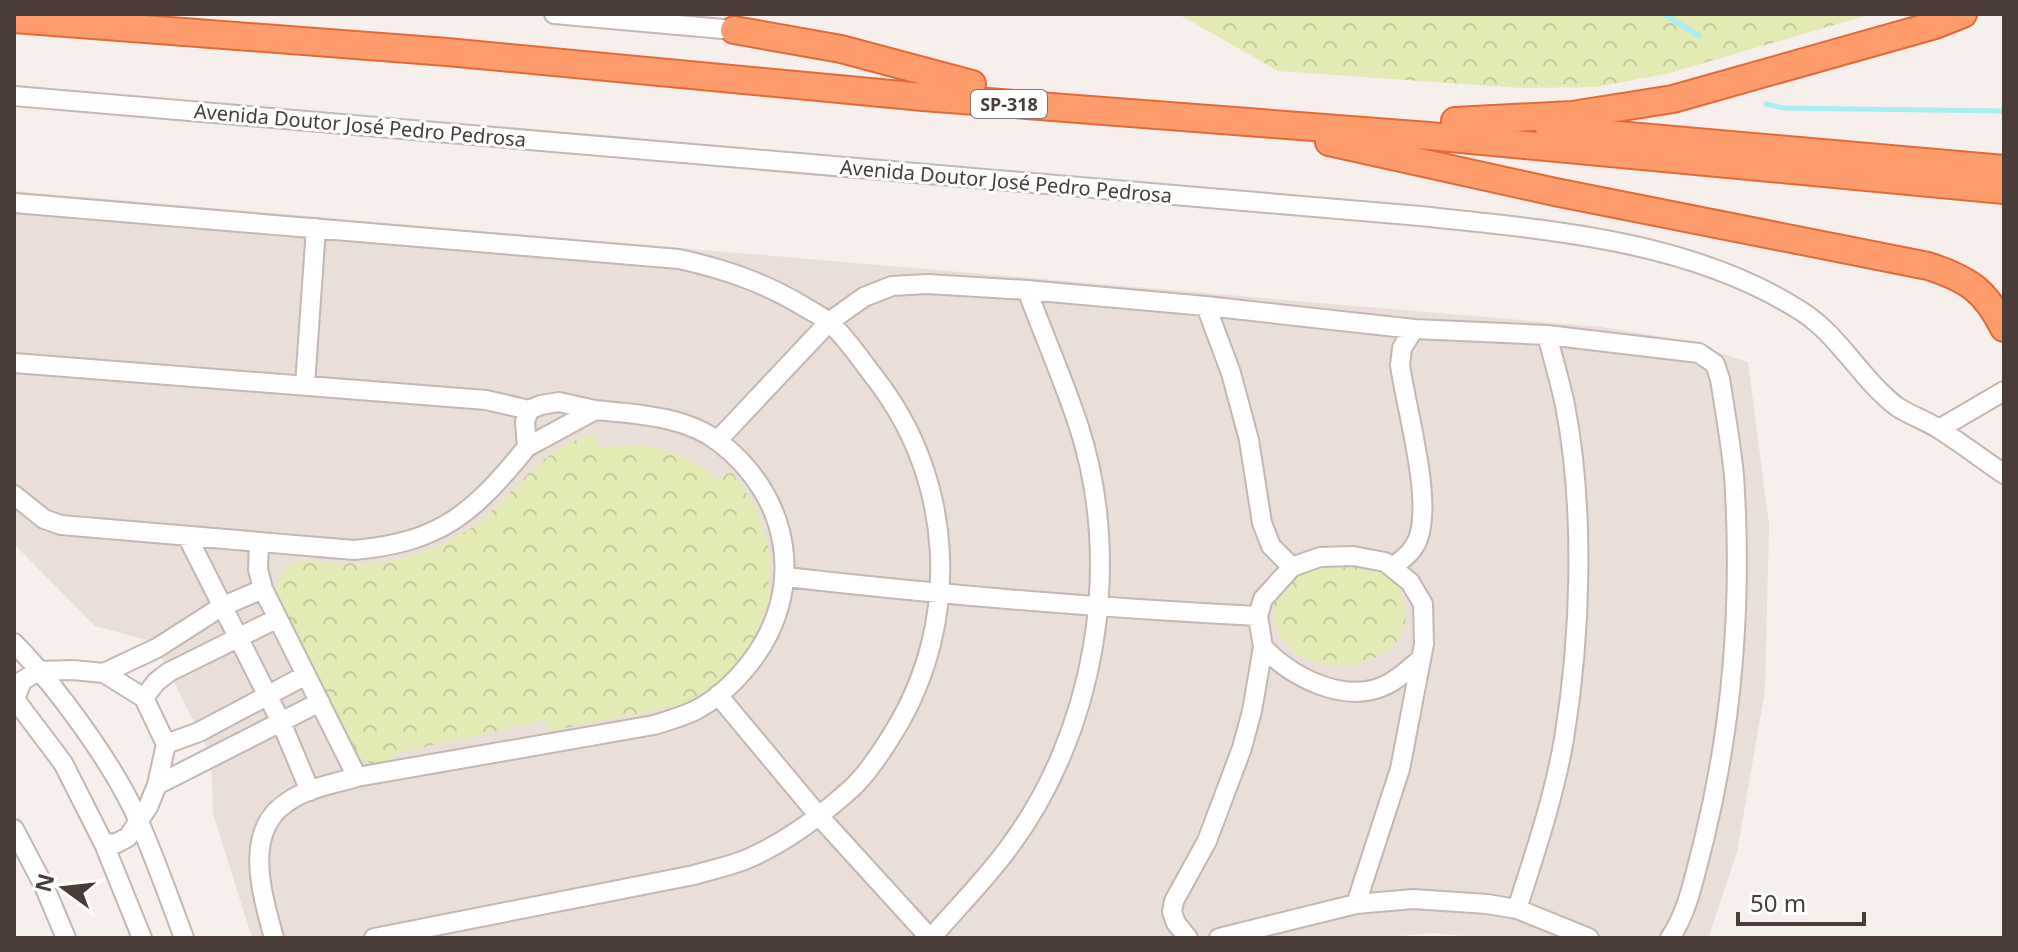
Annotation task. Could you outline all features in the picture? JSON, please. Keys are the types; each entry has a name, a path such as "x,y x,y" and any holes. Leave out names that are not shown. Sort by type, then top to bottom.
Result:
{"highway":[{"name":"SP-318","path":"175,14 449,34 972,84 1455,121 2004,169"},
{"path":"1455,121 1572,115 1673,99 1935,25 1963,14"},
{"name":"SP-318","path":"14,19 447,52 923,97 1232,120 2004,190"},
{"path":"734,30 841,49 972,84"},
{"path":"1232,120 1555,192 1928,266 1962,277 1983,293 2004,328"}],"street":[{"path":"554,14 734,30"},
{"name":"Avenida Doutor José Pedro Pedrosa","path":"14,96 1420,216 1555,231 1714,267 1761,287 1804,313 1834,338 1897,407 1939,429 2004,474"},
{"path":"14,203 679,259 727,270 762,284 829,322 894,402 915,441 931,487 939,523 941,595 923,672 905,713 882,751 853,787 782,841 745,860 694,875 374,938"},
{"path":"305,385 316,228"},
{"path":"717,441 829,322 864,297 892,286 927,284 1027,290 1414,329 1547,335 1699,353 1715,364 1720,379 1734,474 1736,587 1730,698 1713,802 1692,887 1670,938"},
{"path":"718,695 818,815 931,938 1008,850 1047,786 1077,715 1093,651 1098,608 1100,549 1095,493 1080,429 1027,290"},
{"path":"1206,306 1231,373 1249,440 1262,523 1271,546 1292,567"},
{"path":"1393,567 1409,554 1417,540 1422,519 1420,485 1400,365 1402,348 1414,329"},
{"path":"1517,909 1545,821 1574,660 1578,559 1573,476 1565,406 1547,335"},
{"path":"14,363 486,400 529,410 559,402 595,410 643,414 699,431 717,441 748,469 764,490 781,537 786,577 778,611 768,635 744,671 718,695 696,710 654,725 357,777 310,791 284,803 271,820 261,843 257,869 274,938"},
{"path":"1939,429 2004,391"},
{"path":"527,447 525,422 529,410"},
{"path":"14,495 44,519 61,525 354,550 390,547 424,537 457,520 481,501 527,447 595,410"},
{"path":"188,538 281,722 310,791"},
{"path":"259,542 258,569 263,589 357,777"},
{"path":"1188,938 1176,923 1172,912 1174,901 1207,841 1227,792 1252,711 1263,647 1258,616 1263,599 1292,567 1320,557 1369,557 1393,567 1410,582 1423,604 1424,644 1400,769 1356,904"},
{"path":"786,577 941,595 1098,608 1258,616"},
{"path":"142,938 104,844 63,763 15,698 22,681 38,671 104,673 157,648 221,607 263,589"},
{"path":"144,698 156,682 169,672 276,619"},
{"path":"14,643 99,752 139,821 184,938"},
{"path":"1263,647 1278,662 1303,677 1348,691 1383,687 1421,659"},
{"path":"104,673 144,698 166,744 157,785 139,821 128,837 117,843 104,844"},
{"path":"166,744 199,732 306,675"},
{"path":"157,785 320,702"},
{"path":"14,829 45,888 66,938"},
{"path":"1219,938 1356,904 1413,899 1451,900 1517,909 1589,938"}],"shaded area":[{"path":"14,191 1601,327 1676,339 1748,362 1769,525 1765,690 1737,852 1708,938 1482,938 1434,933 1378,938 252,938 213,813 211,756 154,642 95,626 14,544"}],"green space":[{"path":"1178,14 1872,14 1666,74 1595,87 1522,88 1278,71"},
{"path":"595,434 598,448 648,446 690,460 719,479 731,471 757,509 770,554 769,600 752,644 722,680 682,705 549,731 545,721 393,754 394,764 374,764 361,758 276,596 278,580 284,570 302,561 390,561 439,545 479,522 532,470 560,448"},
{"path":"1343,558 1375,566 1391,576 1403,596 1405,621 1399,639 1386,652 1368,661 1328,665 1308,660 1285,642 1275,622 1274,601 1276,590 1289,573"}],"waterway":[{"path":"1663,14 1699,36"},
{"path":"1766,104 1783,108 2004,111"}]}
